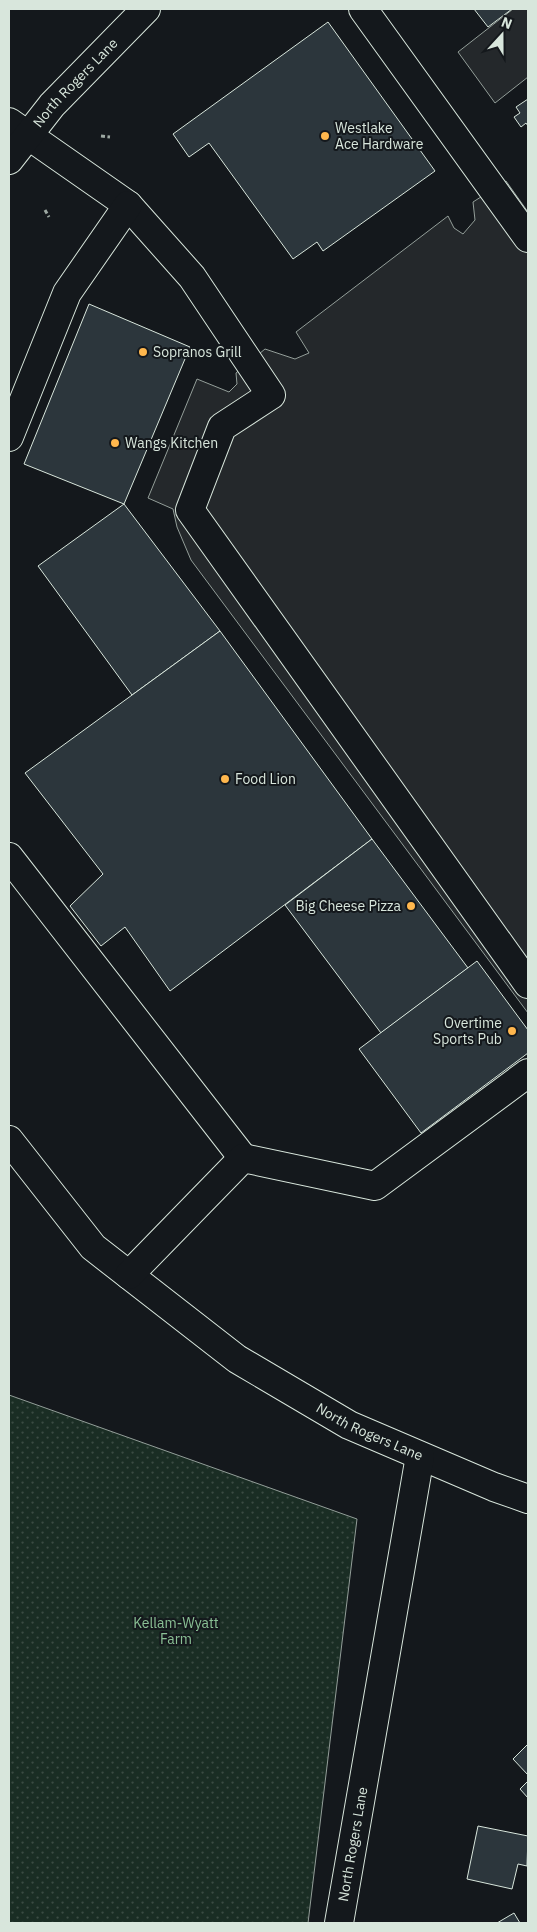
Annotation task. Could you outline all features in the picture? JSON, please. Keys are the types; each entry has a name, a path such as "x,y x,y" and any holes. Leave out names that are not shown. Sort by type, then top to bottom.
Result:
{"street":[{"name":"North Rogers Lane","path":"9,160 18,128 52,105 146,9"},
{"path":"363,9 528,238"},
{"path":"18,128 128,206 192,277 271,395 222,427 190,510 528,984"},
{"path":"9,437 68,293 128,206"},
{"path":"9,856 242,1158 375,1186 528,1073"},
{"name":"North Rogers Lane","path":"9,1140 93,1247 237,1359 349,1425 420,1456 339,1923"},
{"path":"129,1275 242,1158"},
{"path":"420,1456 494,1488 528,1499"}],"path":[{"path":"101,136 110,137"},
{"path":"45,210 49,217"}],"green space":[{"name":"Kellam-Wyatt Farm","path":"9,1395 357,1519 308,1923 9,1923"}],"shaded area":[{"path":"513,9 528,9 528,77 495,103 458,52"},
{"path":"506,181 528,212 528,1013 191,560 177,527 173,509 148,498 197,379 229,392 237,384 236,373 265,349 295,359 309,353 296,332 448,216 454,228 463,234 475,220 473,202"}],"building":[{"path":"474,9 512,9 488,27"},
{"path":"328,22 435,171 323,251 317,242 293,259 209,143 189,157 173,134"},
{"path":"528,99 528,126 526,123 521,127 514,117 520,113 516,107"},
{"path":"89,304 190,347 124,504 24,464"},
{"path":"124,504 220,631 132,695 38,566"},
{"path":"220,631 372,839 170,991 125,927 101,946 70,906 103,874 25,773"},
{"path":"372,839 468,968 381,1033 285,905"},
{"path":"477,961 528,1030 528,1053 421,1133 359,1049"},
{"path":"528,1744 528,1775 513,1759"},
{"path":"528,1781 528,1798 520,1789"},
{"path":"478,1826 528,1836 527,1866 518,1864 512,1889 467,1879"},
{"path":"514,1913 520,1923 497,1923"}],"place":[{"name":"Westlake Ace Hardware","path":"325,136"},
{"name":"Sopranos Grill","path":"143,352"},
{"name":"Wangs Kitchen","path":"115,443"},
{"name":"Food Lion","path":"225,779"},
{"name":"Big Cheese Pizza","path":"411,906"},
{"name":"Overtime Sports Pub","path":"512,1031"}]}
